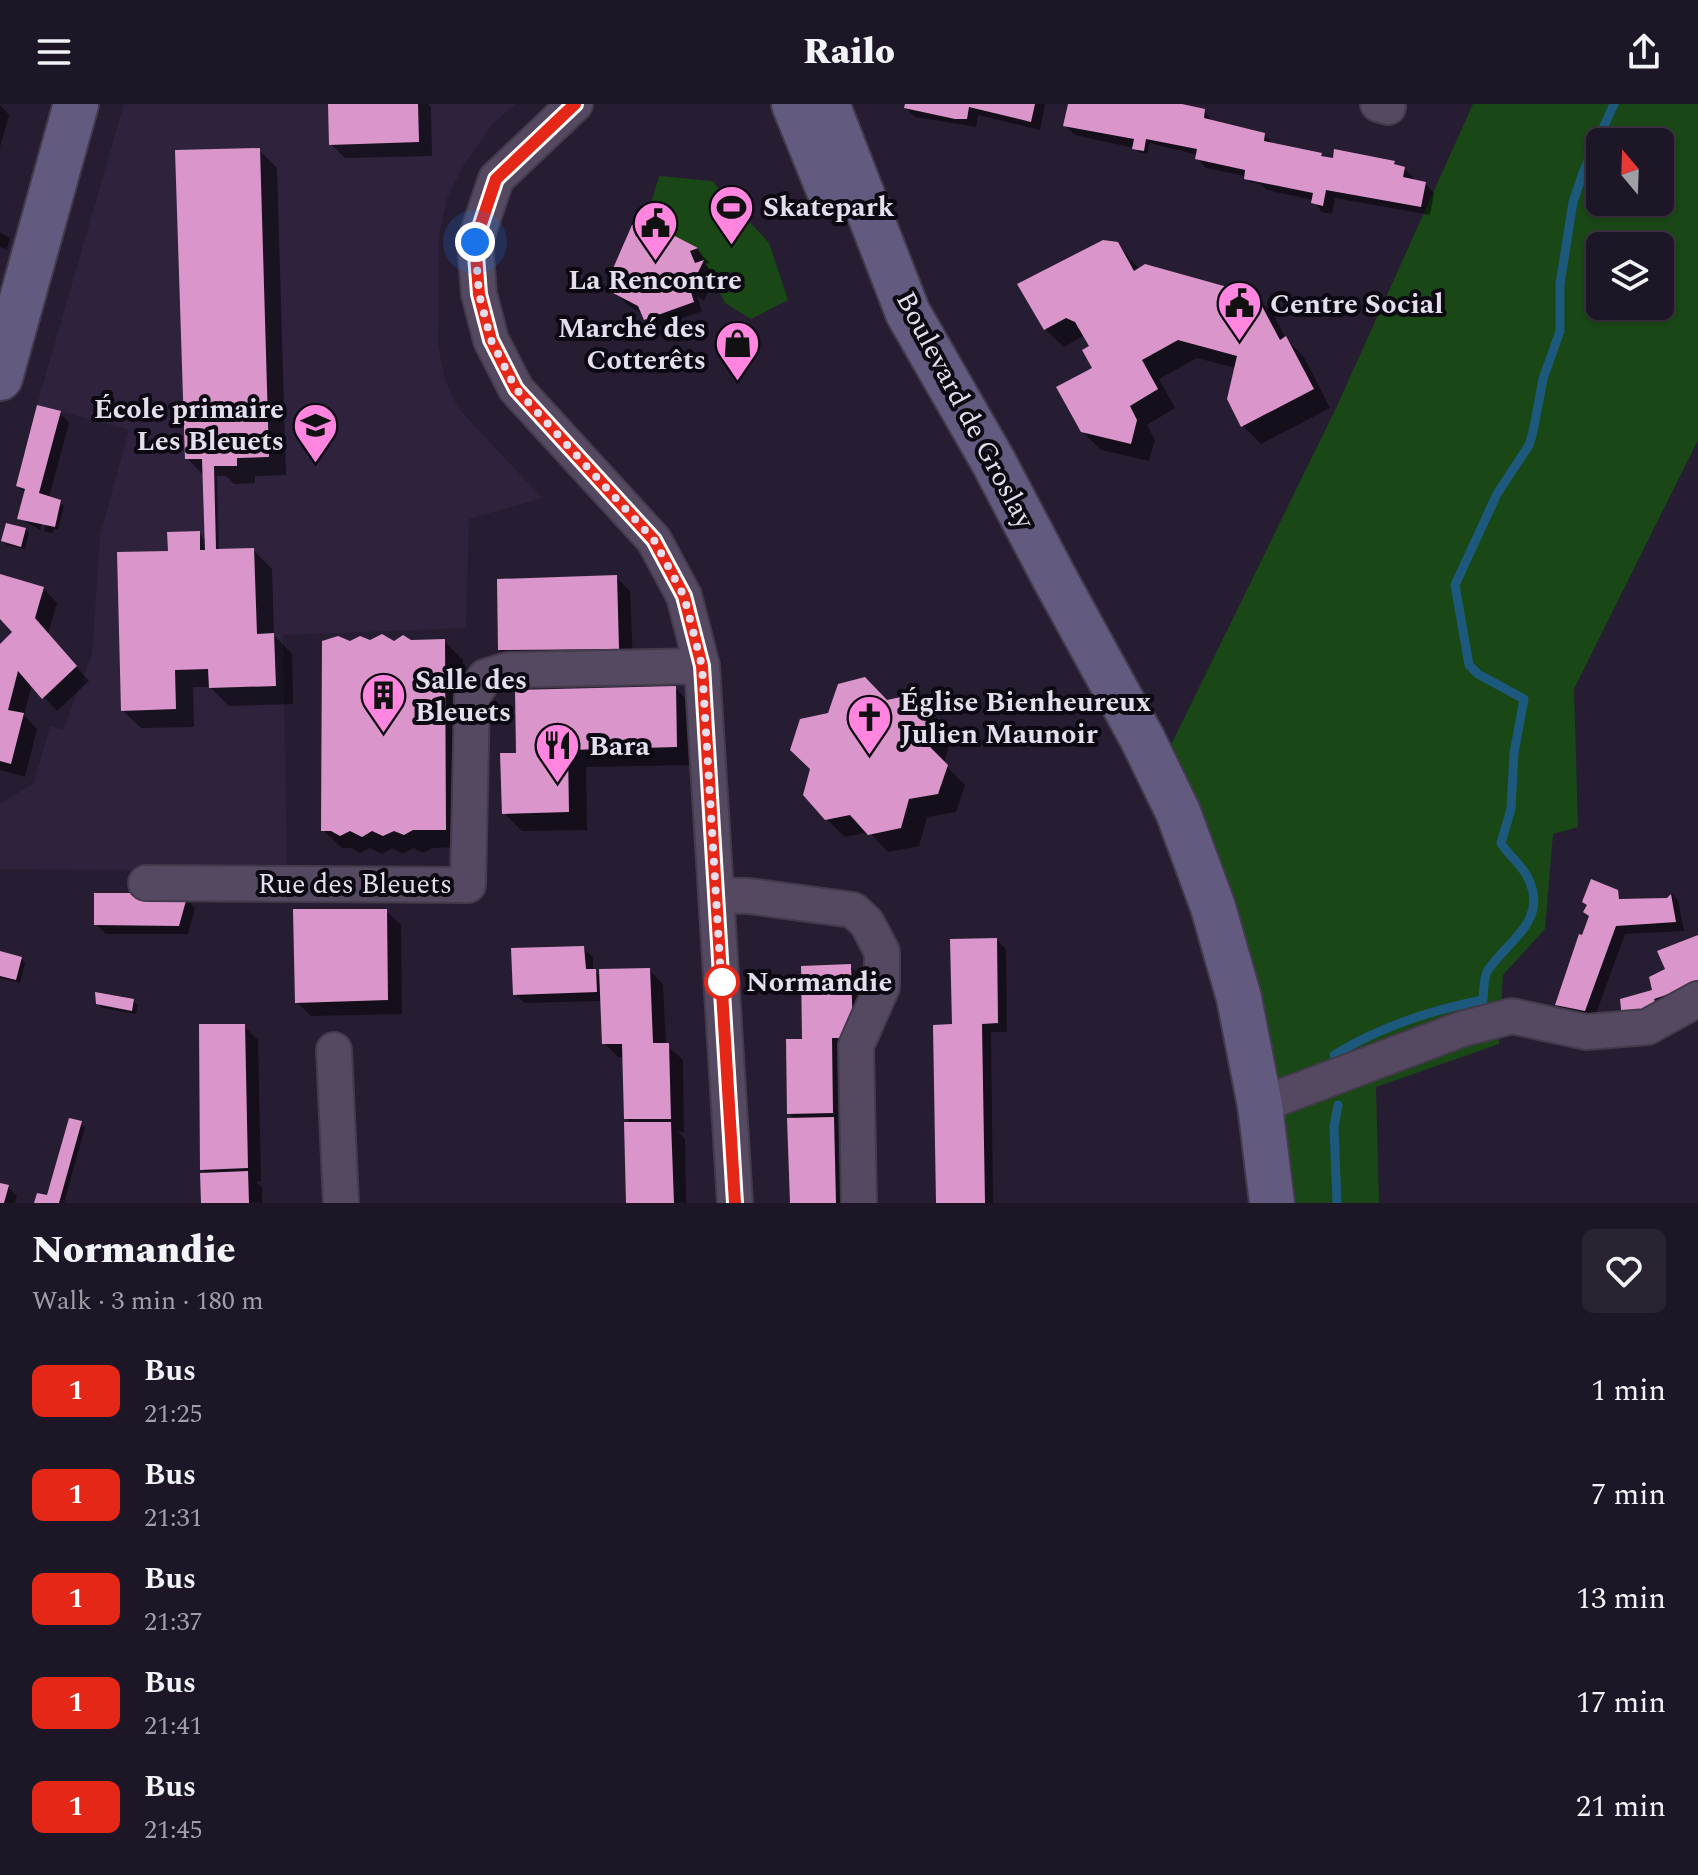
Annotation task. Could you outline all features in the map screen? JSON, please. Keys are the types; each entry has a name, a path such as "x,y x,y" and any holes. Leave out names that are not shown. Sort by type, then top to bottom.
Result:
{"main road":[{"path":"0,378 76,104"},
{"name":"Boulevard de Groslay","path":"794,104 888,331 975,475 1055,579"},
{"name":"Boulevard de Groslay","path":"827,104 908,313 993,461 1142,738 1178,812 1213,907 1235,983 1260,1105 1272,1203"}],"street":[{"path":"575,104 496,179 475,242 479,294 491,340 516,389 654,540 684,596 702,666 735,1203"},
{"name":"Rue des Bleuets","path":"146,883 468,885 472,697 485,677 508,670 702,666"},
{"path":"717,895 749,896 853,910 867,923 882,952 882,987 856,1046 859,1203"},
{"path":"1260,1105 1462,1029 1512,1016 1586,1032 1647,1027 1698,999"},
{"path":"334,1050 341,1203"}],"shaded area":[{"name":"École primaire Les Bleuets","path":"124,104 516,104 493,123 462,168 447,198 439,235 438,344 445,380 458,408 542,498 469,519 466,628 283,635 287,871 0,869 0,804 34,783 50,726 63,730 92,655 100,536 129,430 37,405"}],"green space":[{"path":"1473,104 1698,104 1698,440 1574,689 1578,827 1553,834 1545,929 1503,975 1499,1044 1376,1087 1379,1203 1254,1203 1169,749 1337,406"},
{"name":"Skatepark","path":"659,176 712,181 769,243 788,300 751,319 725,303 698,248 646,221"}],"building":[{"path":"328,104 418,104 419,142 329,145"},
{"path":"905,104 1035,104 1031,122 969,107 967,119 955,119 904,108"},
{"path":"1068,104 1182,104 1205,109 1204,118 1265,133 1264,141 1333,158 1334,149 1395,161 1394,164 1405,167 1403,177 1426,182 1421,207 1326,190 1323,206 1311,203 1313,193 1244,179 1245,170 1195,159 1197,149 1146,139 1144,151 1132,149 1134,139 1063,126"},
{"path":"260,148 269,457 237,458 237,466 214,466 216,549 254,548 257,634 274,633 276,686 209,688 208,669 175,670 176,709 121,711 117,552 168,551 167,532 200,531 200,550 205,550 202,459 185,459 175,150"},
{"name":"La Rencontre","path":"646,221 698,248 690,251 695,263 704,260 690,289 694,302 644,320 638,306 613,293 622,290 618,277 608,280 632,225"},
{"name":"Centre Social","path":"1103,240 1118,242 1134,271 1145,264 1256,295 1280,340 1286,336 1314,389 1241,427 1227,399 1237,356 1178,340 1142,360 1158,389 1130,406 1137,420 1131,444 1081,432 1056,387 1092,368 1082,350 1089,346 1075,322 1066,318 1044,330 1017,284"},
{"path":"37,405 61,411 39,493 61,500 55,527 17,519 25,489 16,486"},
{"path":"6,523 26,528 21,547 1,541"},
{"path":"0,574 44,587 35,618 77,666 42,699 18,671 8,710 24,713 11,764 0,761 0,644 12,632 0,619"},
{"path":"617,575 619,649 498,650 497,579"},
{"name":"Salle des Bleuets","path":"382,634 394,641 403,635 411,640 445,639 446,830 413,830 404,835 394,831 383,836 372,831 362,837 350,831 340,836 331,831 321,831 322,641 338,636 350,641 360,636 370,640"},
{"name":"Église Bienheureux Julien Maunoir","path":"865,677 887,700 915,694 935,715 927,744 948,765 938,794 909,799 901,828 868,835 850,815 825,820 803,795 810,769 790,750 800,719 828,713 838,684"},
{"path":"676,686 677,747 568,750 569,812 502,814 500,753 516,753 515,690"},
{"path":"1591,879 1618,890 1619,899 1667,898 1671,894 1676,922 1616,926 1585,1011 1555,1005 1579,934 1582,935 1589,916 1583,912 1587,905 1582,902"},
{"path":"94,893 187,897 179,926 94,925"},
{"path":"293,909 387,909 388,1000 295,1003"},
{"path":"1698,935 1698,984 1654,999 1658,1011 1622,1018 1620,999 1652,990 1649,977 1665,969 1657,951"},
{"path":"997,938 998,1023 982,1024 985,1203 936,1203 933,1025 952,1024 950,939"},
{"path":"584,946 586,969 596,969 597,992 513,995 511,948"},
{"path":"0,951 22,957 16,980 0,976"},
{"path":"851,964 853,1038 832,1038 833,1113 787,1114 786,1039 802,1039 801,966"},
{"path":"650,968 653,1043 669,1043 671,1119 624,1119 622,1044 602,1044 599,969"},
{"path":"95,992 134,999 132,1011 96,1004"},
{"path":"199,1024 245,1024 248,1168 200,1170"},
{"path":"834,1117 836,1203 790,1203 787,1118"},
{"path":"69,1118 82,1121 59,1203 34,1203 37,1193 47,1195"},
{"path":"624,1122 671,1122 674,1203 626,1203"},
{"path":"248,1171 249,1203 201,1203 200,1173"},
{"path":"0,1183 9,1185 4,1203 0,1203"}],"waterway":[{"path":"1334,1055 1406,1021 1483,1000 1486,973 1530,918 1533,893 1528,878 1501,843 1511,809 1514,753 1524,699 1478,674 1469,665 1455,585 1497,494 1529,445 1543,379 1560,331 1560,284 1573,202 1614,104"},
{"path":"1337,1203 1334,1127 1338,1105"}],"bus line":[{"name":"1","path":"575,104 496,179 475,242 479,294 491,340 516,389 654,540 684,596 702,666 735,1203"}],"place":[{"name":"Skatepark","path":"732,246"},
{"name":"La Rencontre","path":"655,262"},
{"name":"Centre Social","path":"1239,343"},
{"name":"Marché des Cotterêts","path":"737,383"},
{"name":"École primaire Les Bleuets","path":"315,464"},
{"name":"Salle des Bleuets","path":"384,735"},
{"name":"Église Bienheureux Julien Maunoir","path":"869,757"},
{"name":"Bara","path":"558,785"},
{"name":"Normandie","path":"722,982"}],"route":[{"path":"475,242 479,294 491,340 516,389 654,540 684,596 702,666 722,995 722,982"}]}
